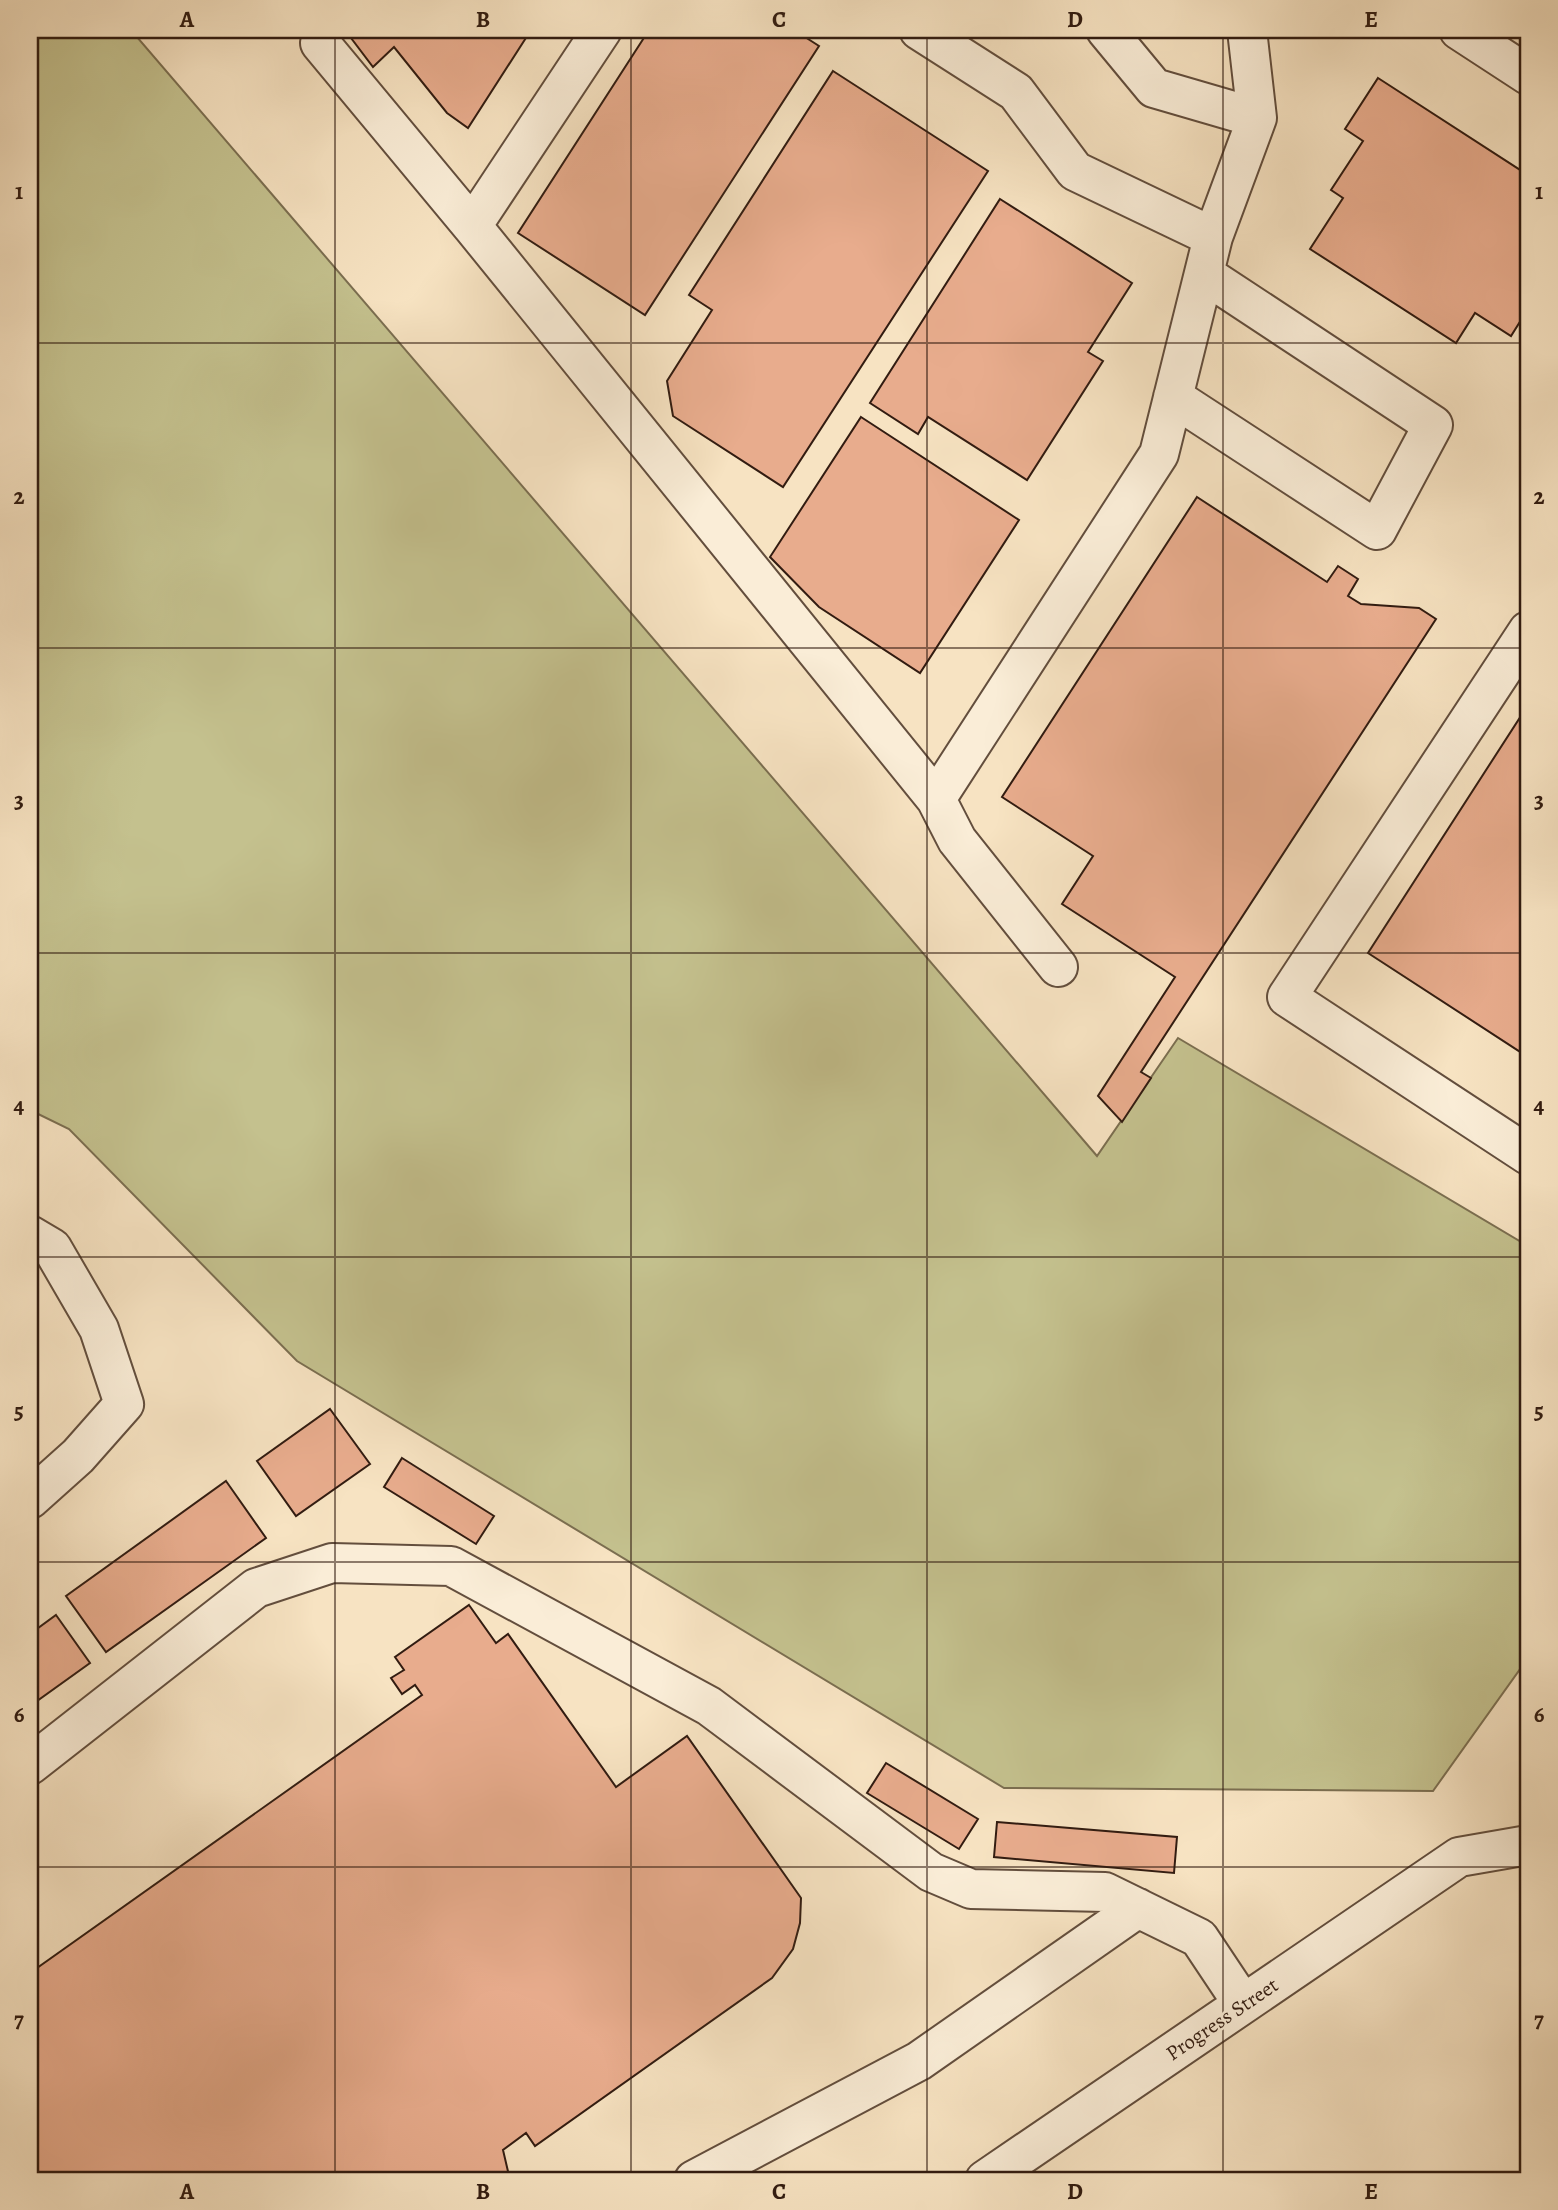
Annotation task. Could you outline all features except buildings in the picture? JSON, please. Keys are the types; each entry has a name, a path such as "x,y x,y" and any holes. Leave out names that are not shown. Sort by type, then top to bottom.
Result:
{"street":[{"path":"472,226 602,30"},
{"path":"919,30 1016,92 1075,171 1213,237"},
{"path":"1106,30 1154,88 1257,118"},
{"path":"936,799 1159,454 1213,237 1257,118 1247,30"},
{"path":"1459,30 1528,75"},
{"path":"320,43 472,226 936,799 957,840 1058,967"},
{"path":"1173,397 1377,530 1433,425 1204,274"},
{"path":"1528,631 1287,997 1528,1155"},
{"path":"30,1235 52,1248 99,1329 124,1404 78,1456 30,1499"},
{"path":"30,1765 256,1588 332,1563 451,1566 709,1706 931,1872 971,1889 1105,1892 1199,1938 1243,2004"},
{"name":"Progress Street","path":"985,2180 1459,1857 1528,1845"},
{"path":"694,2180 919,2062 1138,1908"}],"shaded area":[{"path":"30,30 131,30 1097,1156 1178,1038 1528,1246 1528,1658 1433,1791 1004,1788 297,1361 69,1129 30,1110"}]}
